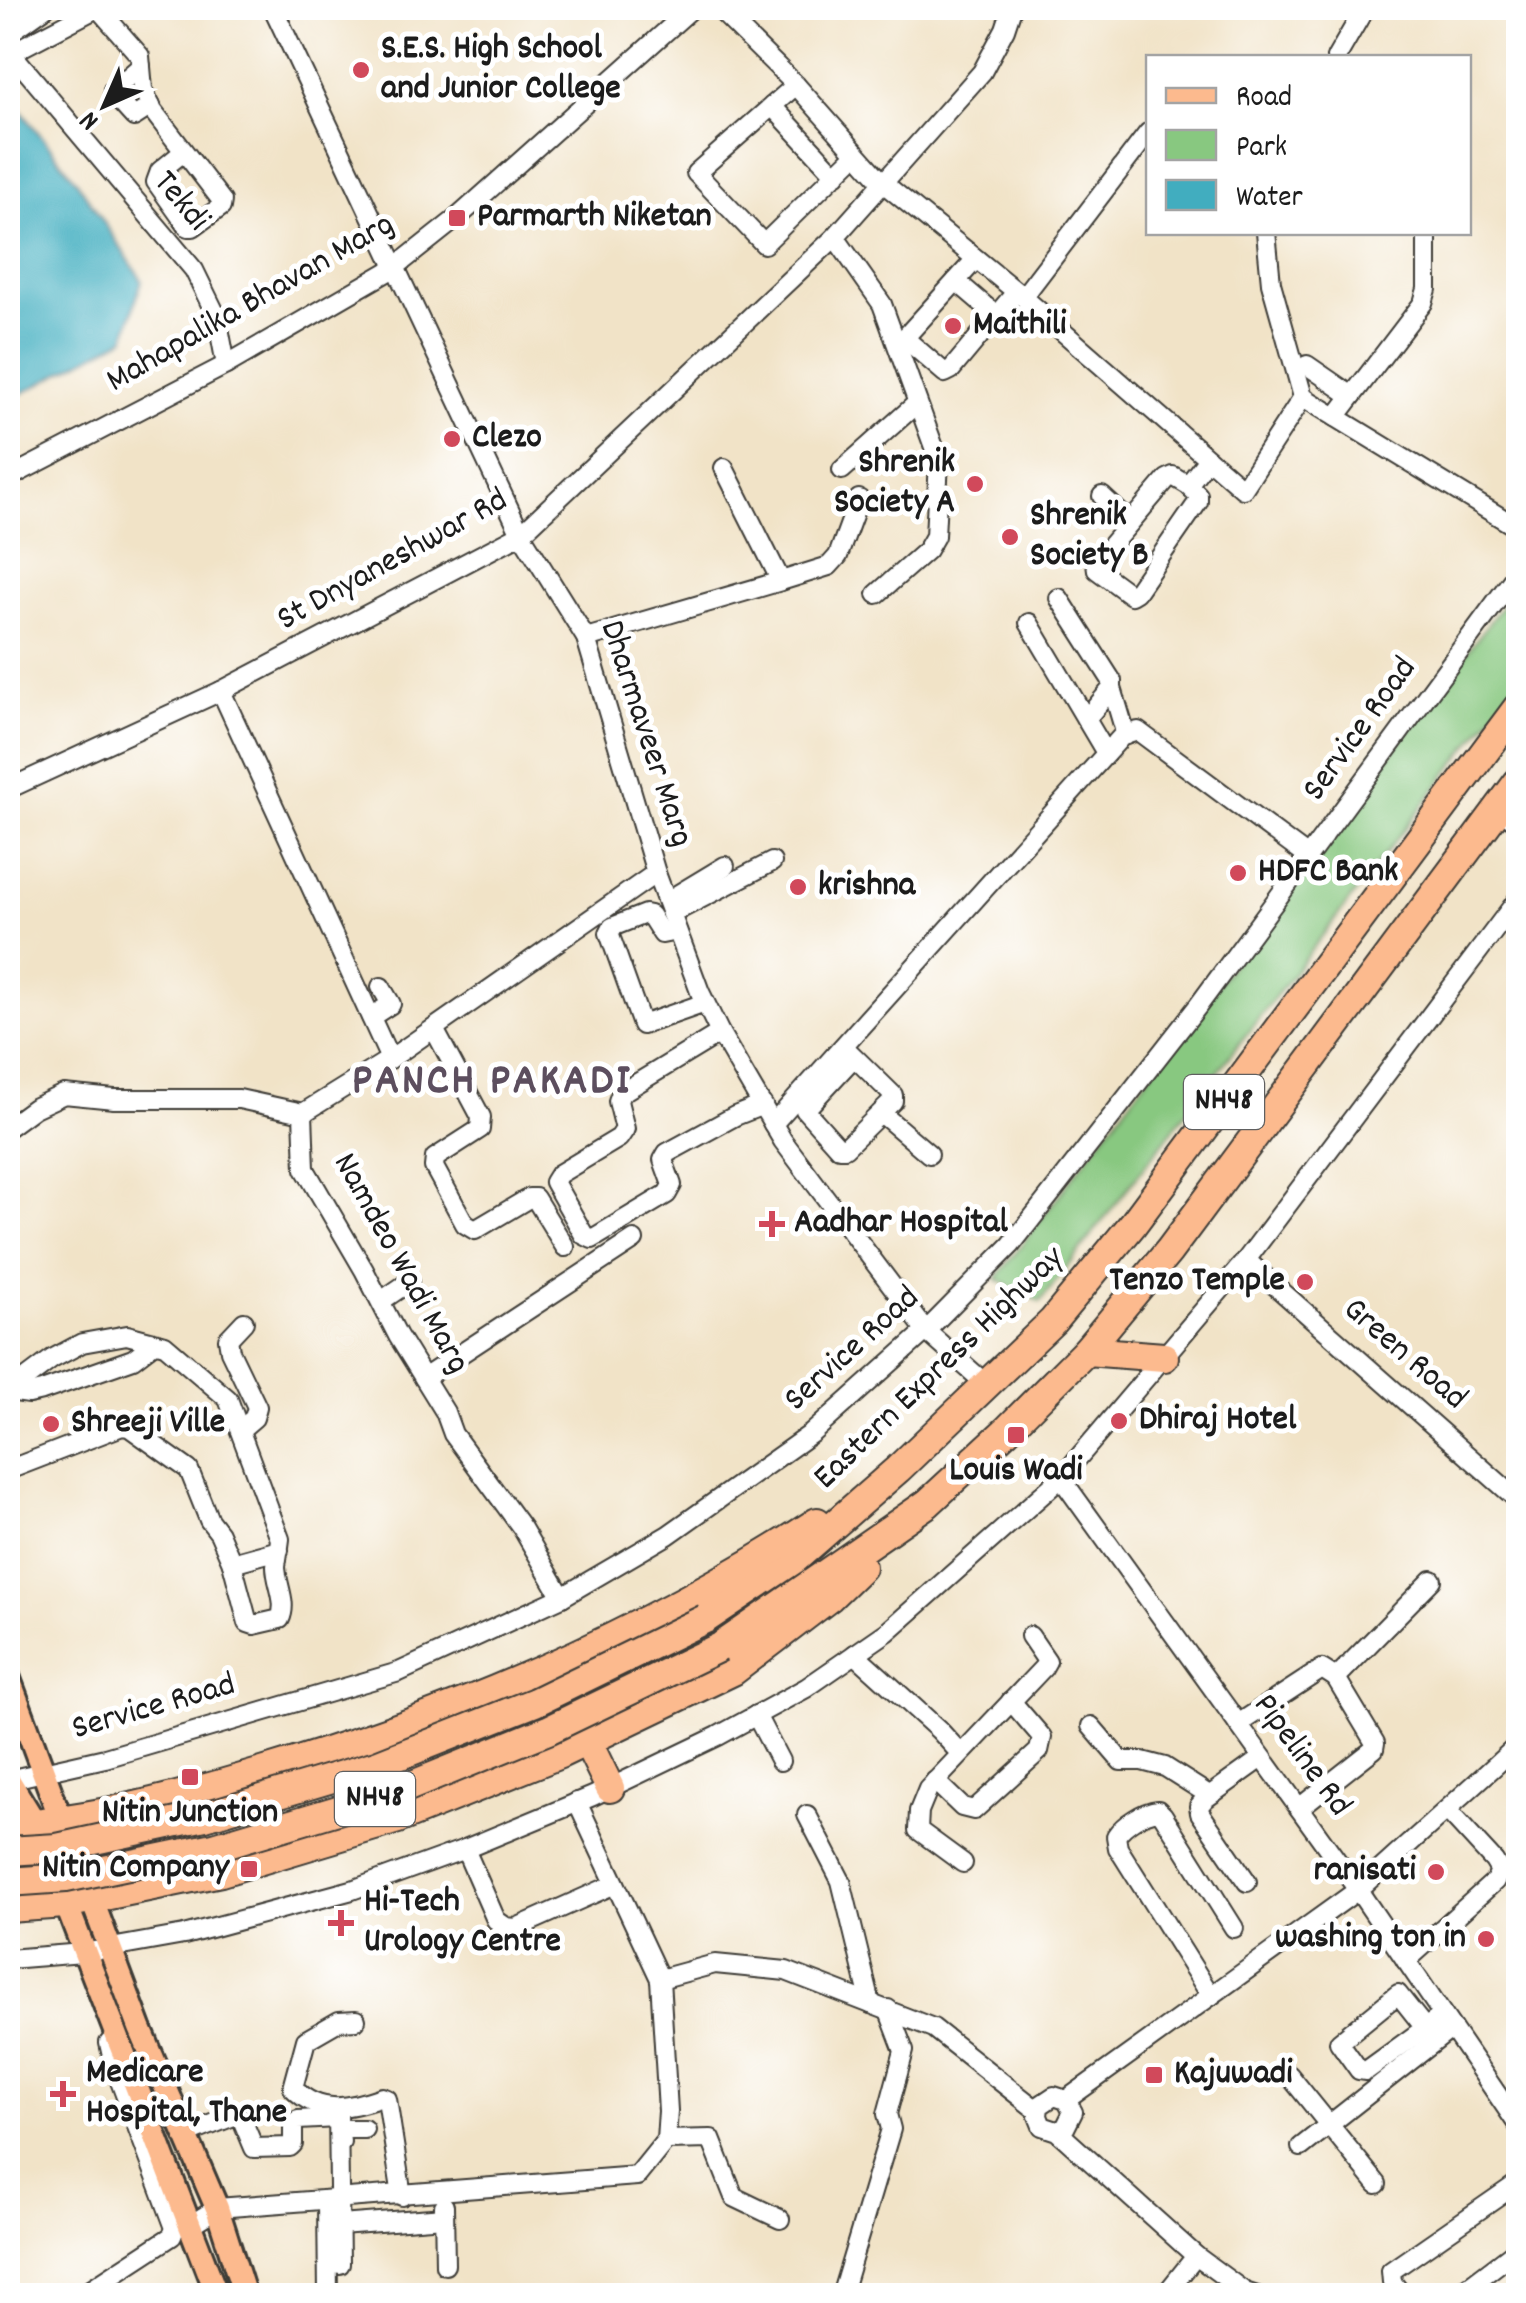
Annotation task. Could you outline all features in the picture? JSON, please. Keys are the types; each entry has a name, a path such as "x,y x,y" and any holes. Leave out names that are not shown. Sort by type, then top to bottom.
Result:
{"highway":[{"name":"Eastern Express Highway","path":"8,1850 57,1848 205,1816 376,1766 534,1702 705,1620 796,1558 898,1469 1053,1321 1133,1224 1518,707"},
{"name":"NH48","path":"8,1882 66,1878 214,1847 388,1795 548,1730 720,1647 928,1503 1086,1351 1169,1251 1509,816 1518,782"},
{"path":"1086,1351 1164,1357"},
{"path":"35,1823 198,1791 366,1741 523,1678 692,1596 898,1469"},
{"path":"8,1908 78,1902 222,1872 398,1819 587,1741 733,1670 830,1597 928,1503"},
{"path":"587,1741 610,1788"}],"main road":[{"path":"8,1676 44,1772 35,1823"},
{"path":"8,1780 78,1902 111,1947 140,2028 216,2208 246,2296"},
{"path":"78,1902 83,1952 217,2296"}],"street":[{"path":"44,8 11,27 10,51 98,8 140,56 143,89 150,106 182,153"},
{"name":"Dharmaveer Marg","path":"273,8 521,534 586,638 656,873 720,1034 773,1124 926,1331 987,1385"},
{"name":"Mahapalika Bhavan Marg","path":"8,478 226,365 394,268 457,218 692,8"},
{"path":"718,8 796,85 882,182 1020,294 1243,489 1303,397"},
{"name":"St Dnyaneshwar Rd","path":"8,789 221,691 521,534 835,237 982,72 1012,8"},
{"path":"1338,55 1365,8"},
{"name":"Tekdi","path":"10,51 194,270 217,317 226,365"},
{"path":"142,66 113,90 114,96 134,118 150,106"},
{"path":"796,85 696,173 764,244 856,155"},
{"path":"772,106 836,176"},
{"path":"976,259 908,334 910,342 945,373 1020,294 1146,136"},
{"path":"1266,235 1271,283 1303,397 1518,528"},
{"path":"1336,417 1423,304 1428,235"},
{"path":"835,237 882,304 938,461 935,536 927,550 876,594"},
{"path":"956,281 997,316"},
{"path":"1307,366 1352,396"},
{"path":"842,470 916,404"},
{"path":"1188,484 1208,459"},
{"path":"724,468 781,581"},
{"path":"1173,476 1188,484 1198,495 1198,502 1131,595 1098,570 1096,564 1167,479 1173,476"},
{"path":"1102,496 1130,522"},
{"path":"586,638 829,566 838,556 858,499"},
{"name":"Service Road","path":"8,1780 104,1758 399,1672 562,1596 668,1535 812,1432 926,1331 1011,1245 1198,1006 1518,572"},
{"path":"1058,598 1112,680 1126,735"},
{"path":"1029,623 1106,753"},
{"path":"1086,720 1112,688"},
{"path":"221,691 390,1059"},
{"path":"849,1052 893,1094 894,1100 845,1148 839,1148 805,1110 849,1052 1106,753 1126,735 1138,732 1308,858"},
{"path":"672,915 772,862"},
{"path":"705,1003 642,1025 609,933 612,927 645,914 650,915 662,934 672,915 724,866"},
{"path":"8,1127 34,1108 64,1094 238,1099 303,1113 390,1059 656,873"},
{"path":"8,1960 184,1935 352,1890 465,1850 610,1788 756,1715 806,1688 887,1632 1061,1478 1246,1260 1518,899"},
{"path":"370,1017 396,1012 381,986"},
{"path":"434,1028 481,1117 480,1130 434,1158 434,1167 466,1224 475,1230 529,1198 536,1198 565,1247"},
{"path":"720,1034 621,1093 618,1100 625,1129 620,1138 558,1174 554,1182 584,1236 592,1239 667,1194 672,1185 664,1160 667,1153 763,1105"},
{"path":"773,1124 849,1052"},
{"path":"882,1112 929,1154"},
{"name":"Namdeo Wadi Marg","path":"303,1113 306,1168 445,1412 453,1434 522,1528 562,1596"},
{"path":"424,1378 634,1240"},
{"name":"Green Road","path":"1246,1260 1518,1500"},
{"path":"380,1301 409,1282"},
{"path":"240,1430 254,1418 257,1407 228,1339 244,1322"},
{"path":"8,1392 52,1358 82,1343 127,1336 165,1346 228,1400 280,1539 276,1565 284,1610 280,1619 254,1626 248,1623 232,1562 219,1533 208,1520 189,1470 129,1426 8,1470"},
{"path":"8,1392 42,1392 133,1359 154,1342"},
{"name":"Pipeline Rd","path":"1061,1478 1358,1890 1518,2125"},
{"path":"232,1562 279,1550"},
{"path":"1336,1678 1432,1580"},
{"path":"963,1863 918,1830 919,1811 935,1781 1046,1661 1030,1636"},
{"path":"854,1654 960,1753"},
{"path":"1238,1724 1322,1669 1336,1678 1375,1743 1374,1749 1299,1808"},
{"path":"935,1781 962,1807 974,1810 1038,1750 1042,1737 1011,1702"},
{"path":"756,1715 780,1761"},
{"path":"1091,1726 1121,1761 1165,1767 1209,1795"},
{"path":"1066,2100 1358,1890 1518,1745"},
{"path":"1246,1882 1199,1806 1262,1758"},
{"path":"192,2224 216,2208 637,2176 666,2140 668,2111 660,1979 577,1802"},
{"path":"1211,1996 1118,1848 1116,1836 1121,1829 1149,1811 1158,1810 1234,1928"},
{"path":"1406,1960 1500,1872 1446,1810"},
{"path":"807,1815 841,1881 880,2007 904,2051 887,2114 891,2129 841,2296"},
{"path":"465,1850 496,1920 506,1927 516,1928 616,1884"},
{"path":"660,1979 715,1964 786,1971 933,2028 1038,2111 1042,2126 1057,2131 1196,2256 1244,2292 1257,2296"},
{"path":"1425,2028 1398,1994 1338,2042 1359,2070 1366,2071 1425,2028 1448,2021"},
{"path":"356,2020 339,2021 306,2040 294,2088 346,2129 364,2129"},
{"path":"1300,2147 1448,2021"},
{"path":"80,2296 172,2236 175,2228 114,2064 109,2043 115,2038"},
{"path":"1289,2075 1376,2184"},
{"path":"1038,2111 1045,2099 1054,2096 1066,2100 1073,2112 1071,2121 1057,2131"},
{"path":"185,2135 236,2115 241,2117 254,2148 290,2147 293,2123 298,2120 339,2124 382,2097 387,2099 402,2196"},
{"path":"328,2296 348,2166 342,2159 339,2124"},
{"path":"666,2140 711,2139 734,2197 780,2219"},
{"path":"1403,2296 1392,2282 1392,2271 1518,2183"},
{"path":"444,2193 445,2265"},
{"path":"340,2264 341,2200"},
{"path":"340,2225 444,2217"},
{"path":"1456,2296 1518,2248"},
{"path":"1164,2296 1196,2256"}],"green space":[{"path":"1518,584 1518,682 1040,1302 996,1279"}],"water":[{"path":"8,94 76,180 142,280 125,338 8,401"}],"place":[{"name":"S.E.S. High School and Junior College","path":"361,70"},
{"name":"Parmarth Niketan","path":"457,218"},
{"name":"Maithili","path":"953,326"},
{"name":"Clezo","path":"452,439"},
{"name":"Shrenik Society A","path":"975,484"},
{"name":"Shrenik Society B","path":"1010,537"},
{"name":"HDFC Bank","path":"1238,873"},
{"name":"krishna","path":"798,887"},
{"name":"Aadhar Hospital","path":"772,1224"},
{"name":"Tenzo Temple","path":"1305,1282"},
{"name":"Dhiraj Hotel","path":"1119,1421"},
{"name":"Shreeji Ville","path":"51,1424"},
{"name":"Louis Wadi","path":"1016,1435"},
{"name":"Nitin Junction","path":"190,1777"},
{"name":"Nitin Company","path":"249,1869"},
{"name":"ranisati","path":"1436,1872"},
{"name":"Hi-Tech Urology Centre","path":"341,1923"},
{"name":"washing ton in","path":"1486,1939"},
{"name":"Kajuwadi","path":"1154,2075"},
{"name":"Medicare Hospital, Thane","path":"63,2094"}],"district":[{"name":"PANCH PAKADI","path":"492,1083"}]}
